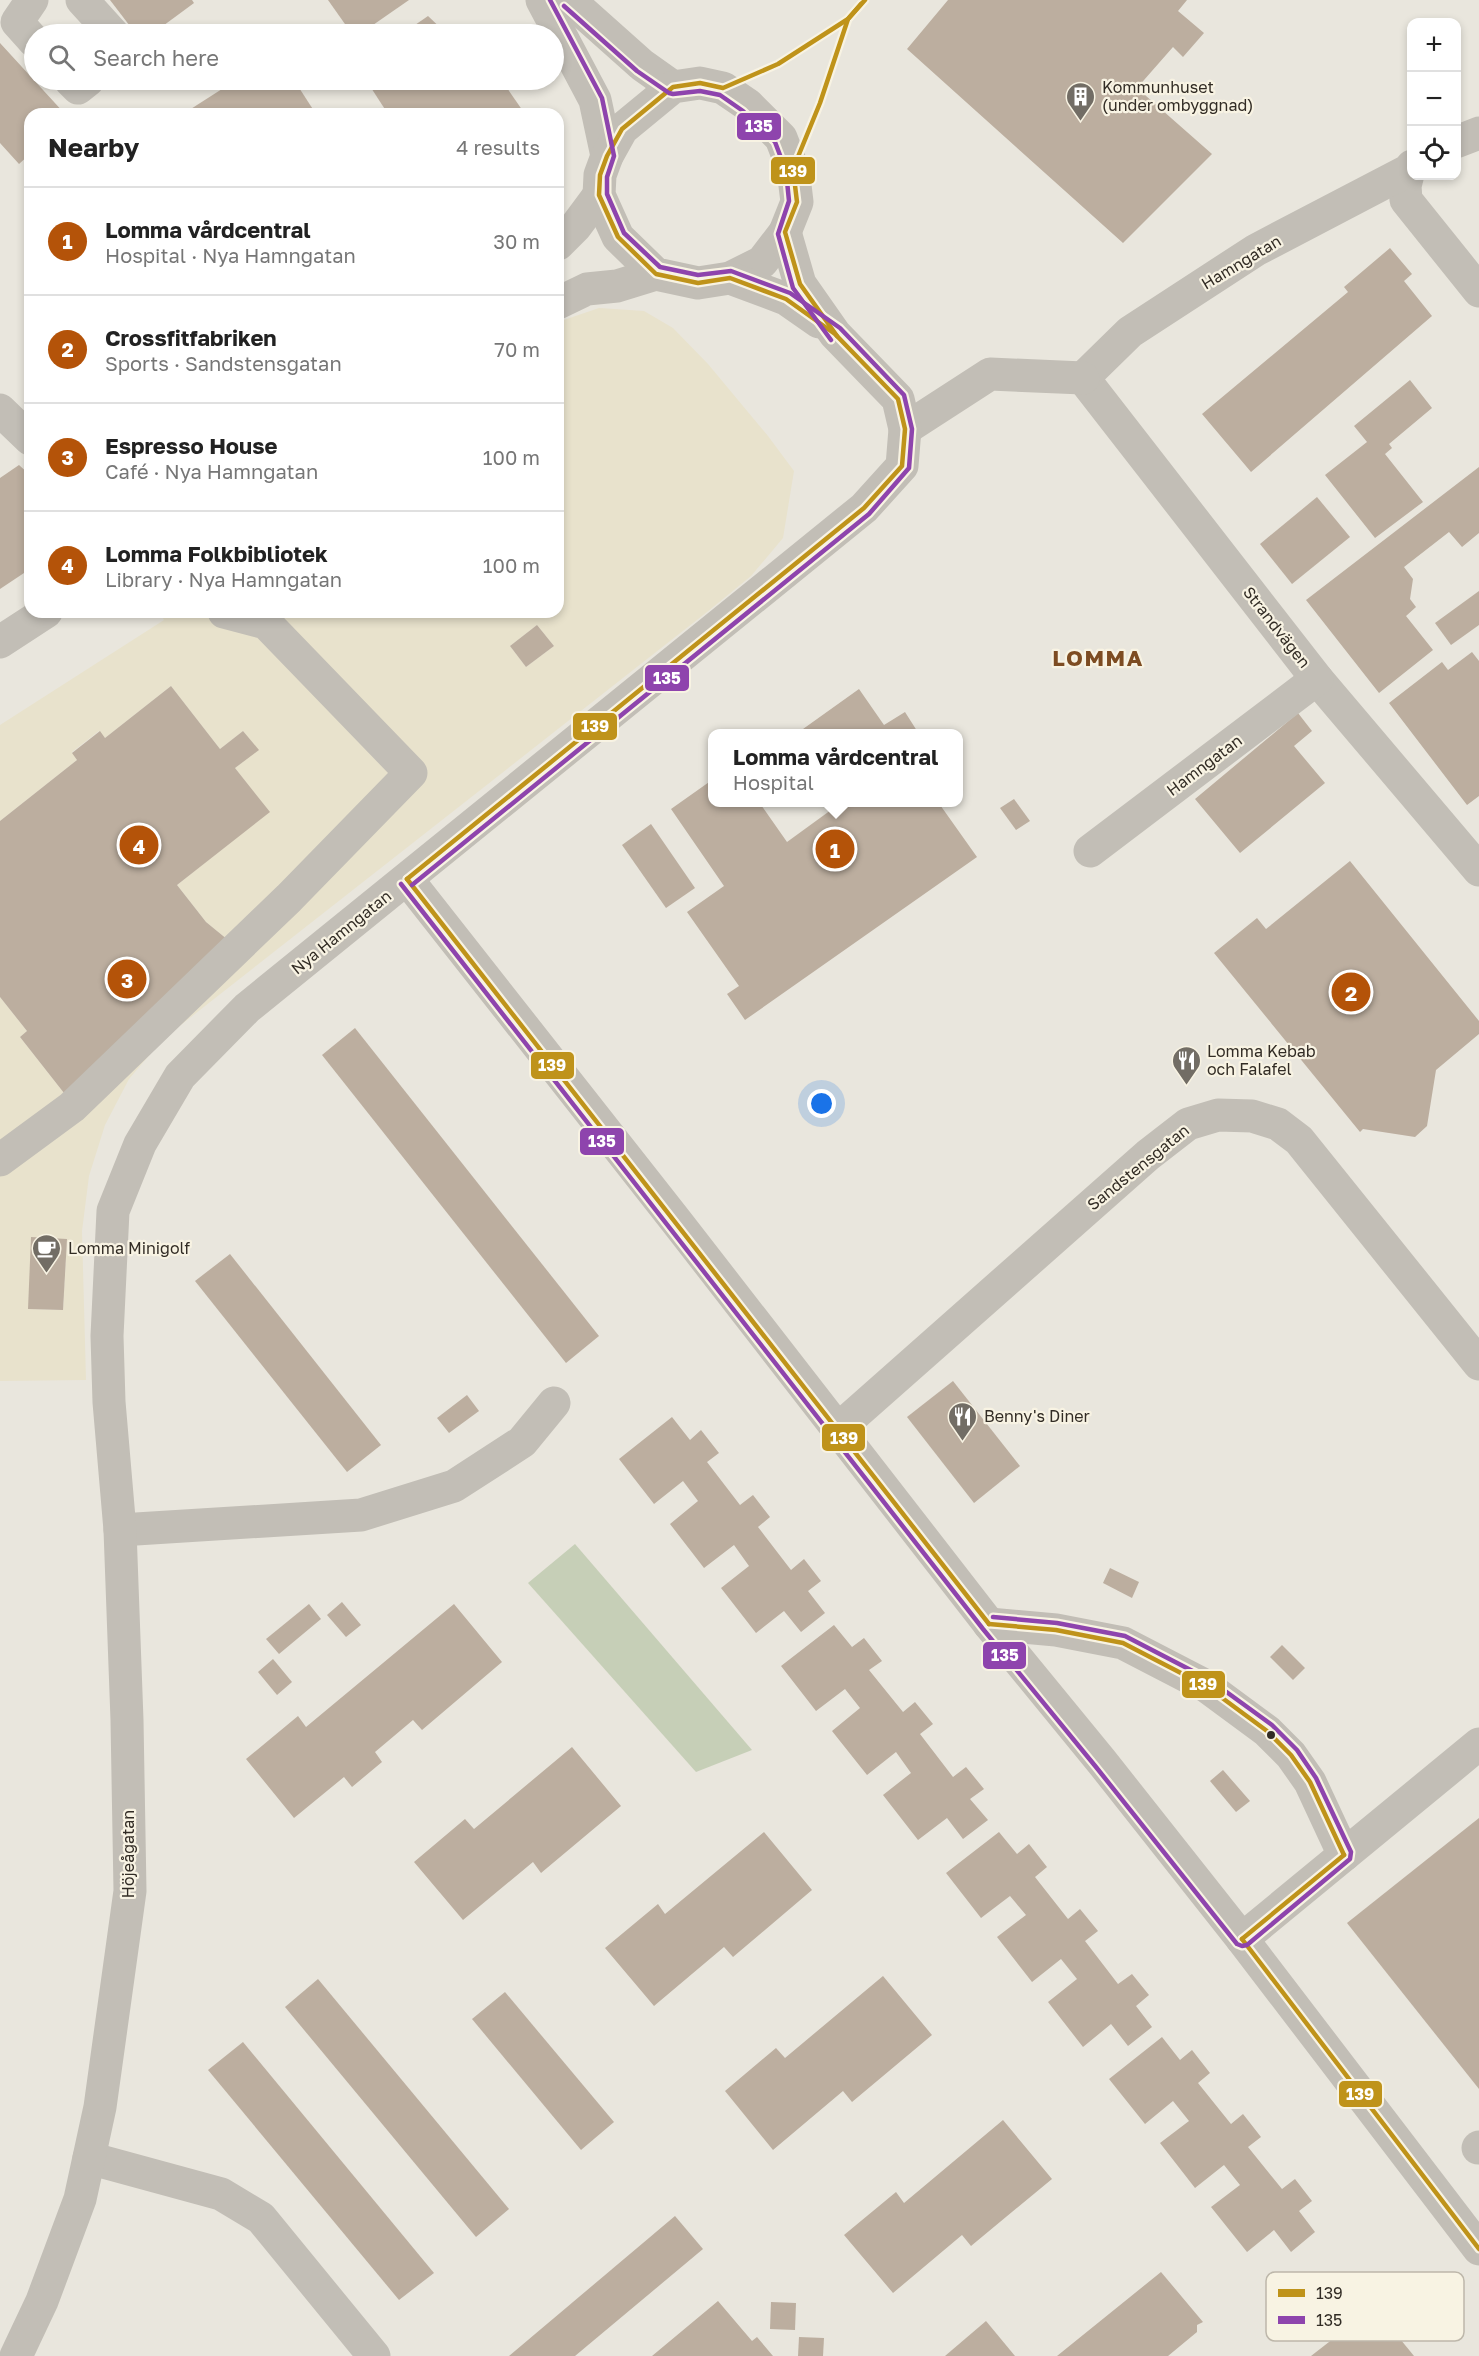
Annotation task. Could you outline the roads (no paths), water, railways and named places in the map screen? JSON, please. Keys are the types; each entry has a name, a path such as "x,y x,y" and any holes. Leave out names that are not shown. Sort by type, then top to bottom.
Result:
{"street":[{"path":"24,30 17,22 33,0"},
{"path":"82,0 104,24"},
{"path":"542,0 555,24"},
{"path":"569,0 642,65 673,87"},
{"path":"564,42 595,100 607,156"},
{"path":"564,300 587,289 617,286 656,274 698,283 729,278 762,262 785,232 797,202 793,168 781,138 748,105 723,88 700,83 673,87 622,129 607,156 600,175 599,195 618,237 656,274"},
{"path":"1461,140 1479,133"},
{"name":"Hamngatan","path":"1083,378 1130,332 1246,256 1407,170"},
{"path":"1407,179 1406,200 1479,291"},
{"path":"564,238 599,195"},
{"name":"Nya Hamngatan","path":"107,1336 113,1211 140,1144 180,1076 248,1008 864,508 902,466 905,429 898,399 835,334 800,284 785,232"},
{"name":"Nya Hamngatan","path":"729,278 786,299 835,334"},
{"path":"905,429 990,374 1083,378"},
{"name":"Strandvägen","path":"1083,378 1317,679 1479,870"},
{"path":"0,410 24,433"},
{"path":"0,642 37,618"},
{"path":"0,1160 72,1107 289,898 411,773 266,623 247,618"},
{"name":"Hamngatan","path":"1090,851 1317,679"},
{"path":"407,879 989,1624 1102,1762 1242,1940 1479,2249"},
{"name":"Sandstensgatan","path":"837,1430 1148,1155 1188,1124 1218,1115 1252,1116 1269,1121 1278,1124 1299,1140 1479,1364"},
{"name":"Höjeågatan","path":"16,2356 42,2301 81,2199 100,2107 130,1891 120,1530 109,1402 107,1336"},
{"path":"120,1530 361,1515 454,1486 522,1442 554,1403"},
{"path":"989,1624 1056,1630 1123,1643 1206,1686 1267,1731 1291,1755 1310,1782 1344,1856"},
{"path":"1242,1940 1479,1744"},
{"path":"89,2158 221,2194 261,2218 374,2356"}],"place":[{"name":"Kommunhuset (under ombyggnad)","path":"1081,122"},
{"name":"Lomma Folkbibliotek","path":"139,845"},
{"name":"Lomma vårdcentral","path":"835,849"},
{"name":"Espresso House","path":"127,979"},
{"name":"Crossfitfabriken","path":"1351,992"},
{"name":"Lomma Kebab och Falafel","path":"1186,1086"},
{"name":"Lomma Minigolf","path":"47,1274"},
{"name":"Benny's Diner","path":"963,1442"}],"district":[{"name":"LOMMA","path":"1098,658"}]}
